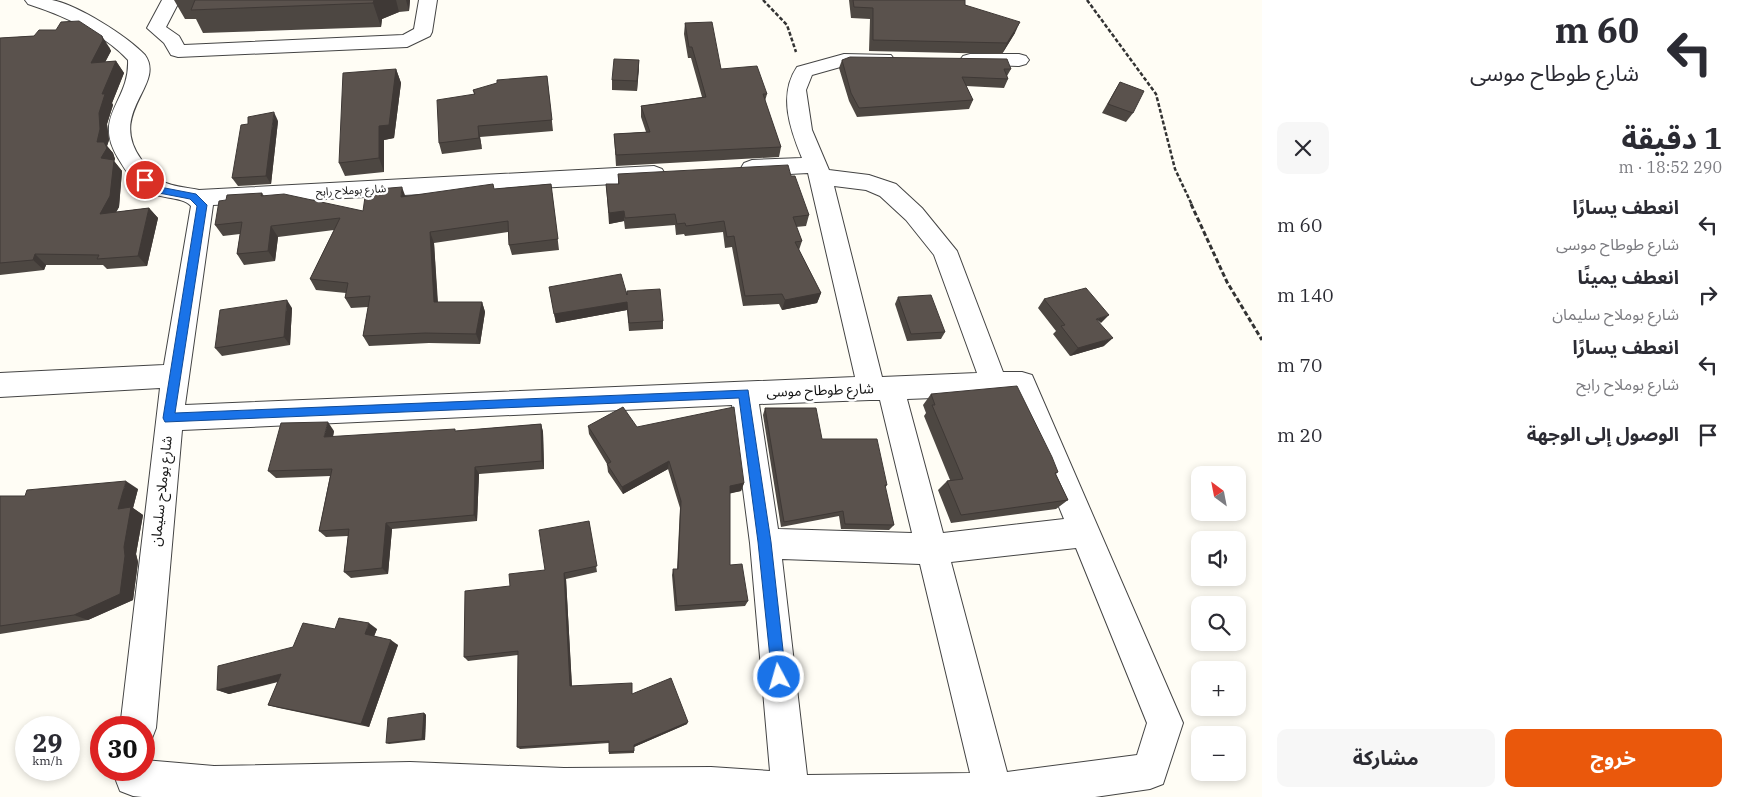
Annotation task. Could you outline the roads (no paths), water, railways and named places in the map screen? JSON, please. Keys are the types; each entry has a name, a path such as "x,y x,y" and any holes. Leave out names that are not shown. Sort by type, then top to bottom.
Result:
{"street":[{"path":"34,0 64,10 133,52 172,40"},
{"path":"171,0 156,28 172,40 178,51 407,41 423,32 428,0"},
{"path":"903,59 850,50 804,71 796,90 801,130 818,171 881,388 932,549 993,792"},
{"name":"شارع بوملاح رابح","path":"133,52 140,67 117,129 121,148 145,180 153,186 197,198 676,172"},
{"path":"951,59 1019,60"},
{"path":"132,782 242,784 410,780 564,786 711,785 818,794 993,792 1150,771 1165,723 1084,532 1008,384 945,251 914,214 888,190 869,183 818,171 736,169"},
{"name":"شارع بوملاح سليمان","path":"139,716 169,418 202,210 202,205 197,198"},
{"path":"0,385 175,376"},
{"name":"شارع طوطاح موسى","path":"169,418 744,393 1008,384"},
{"path":"744,393 765,542 790,791"},
{"path":"765,542 932,549 1084,532"}]}
